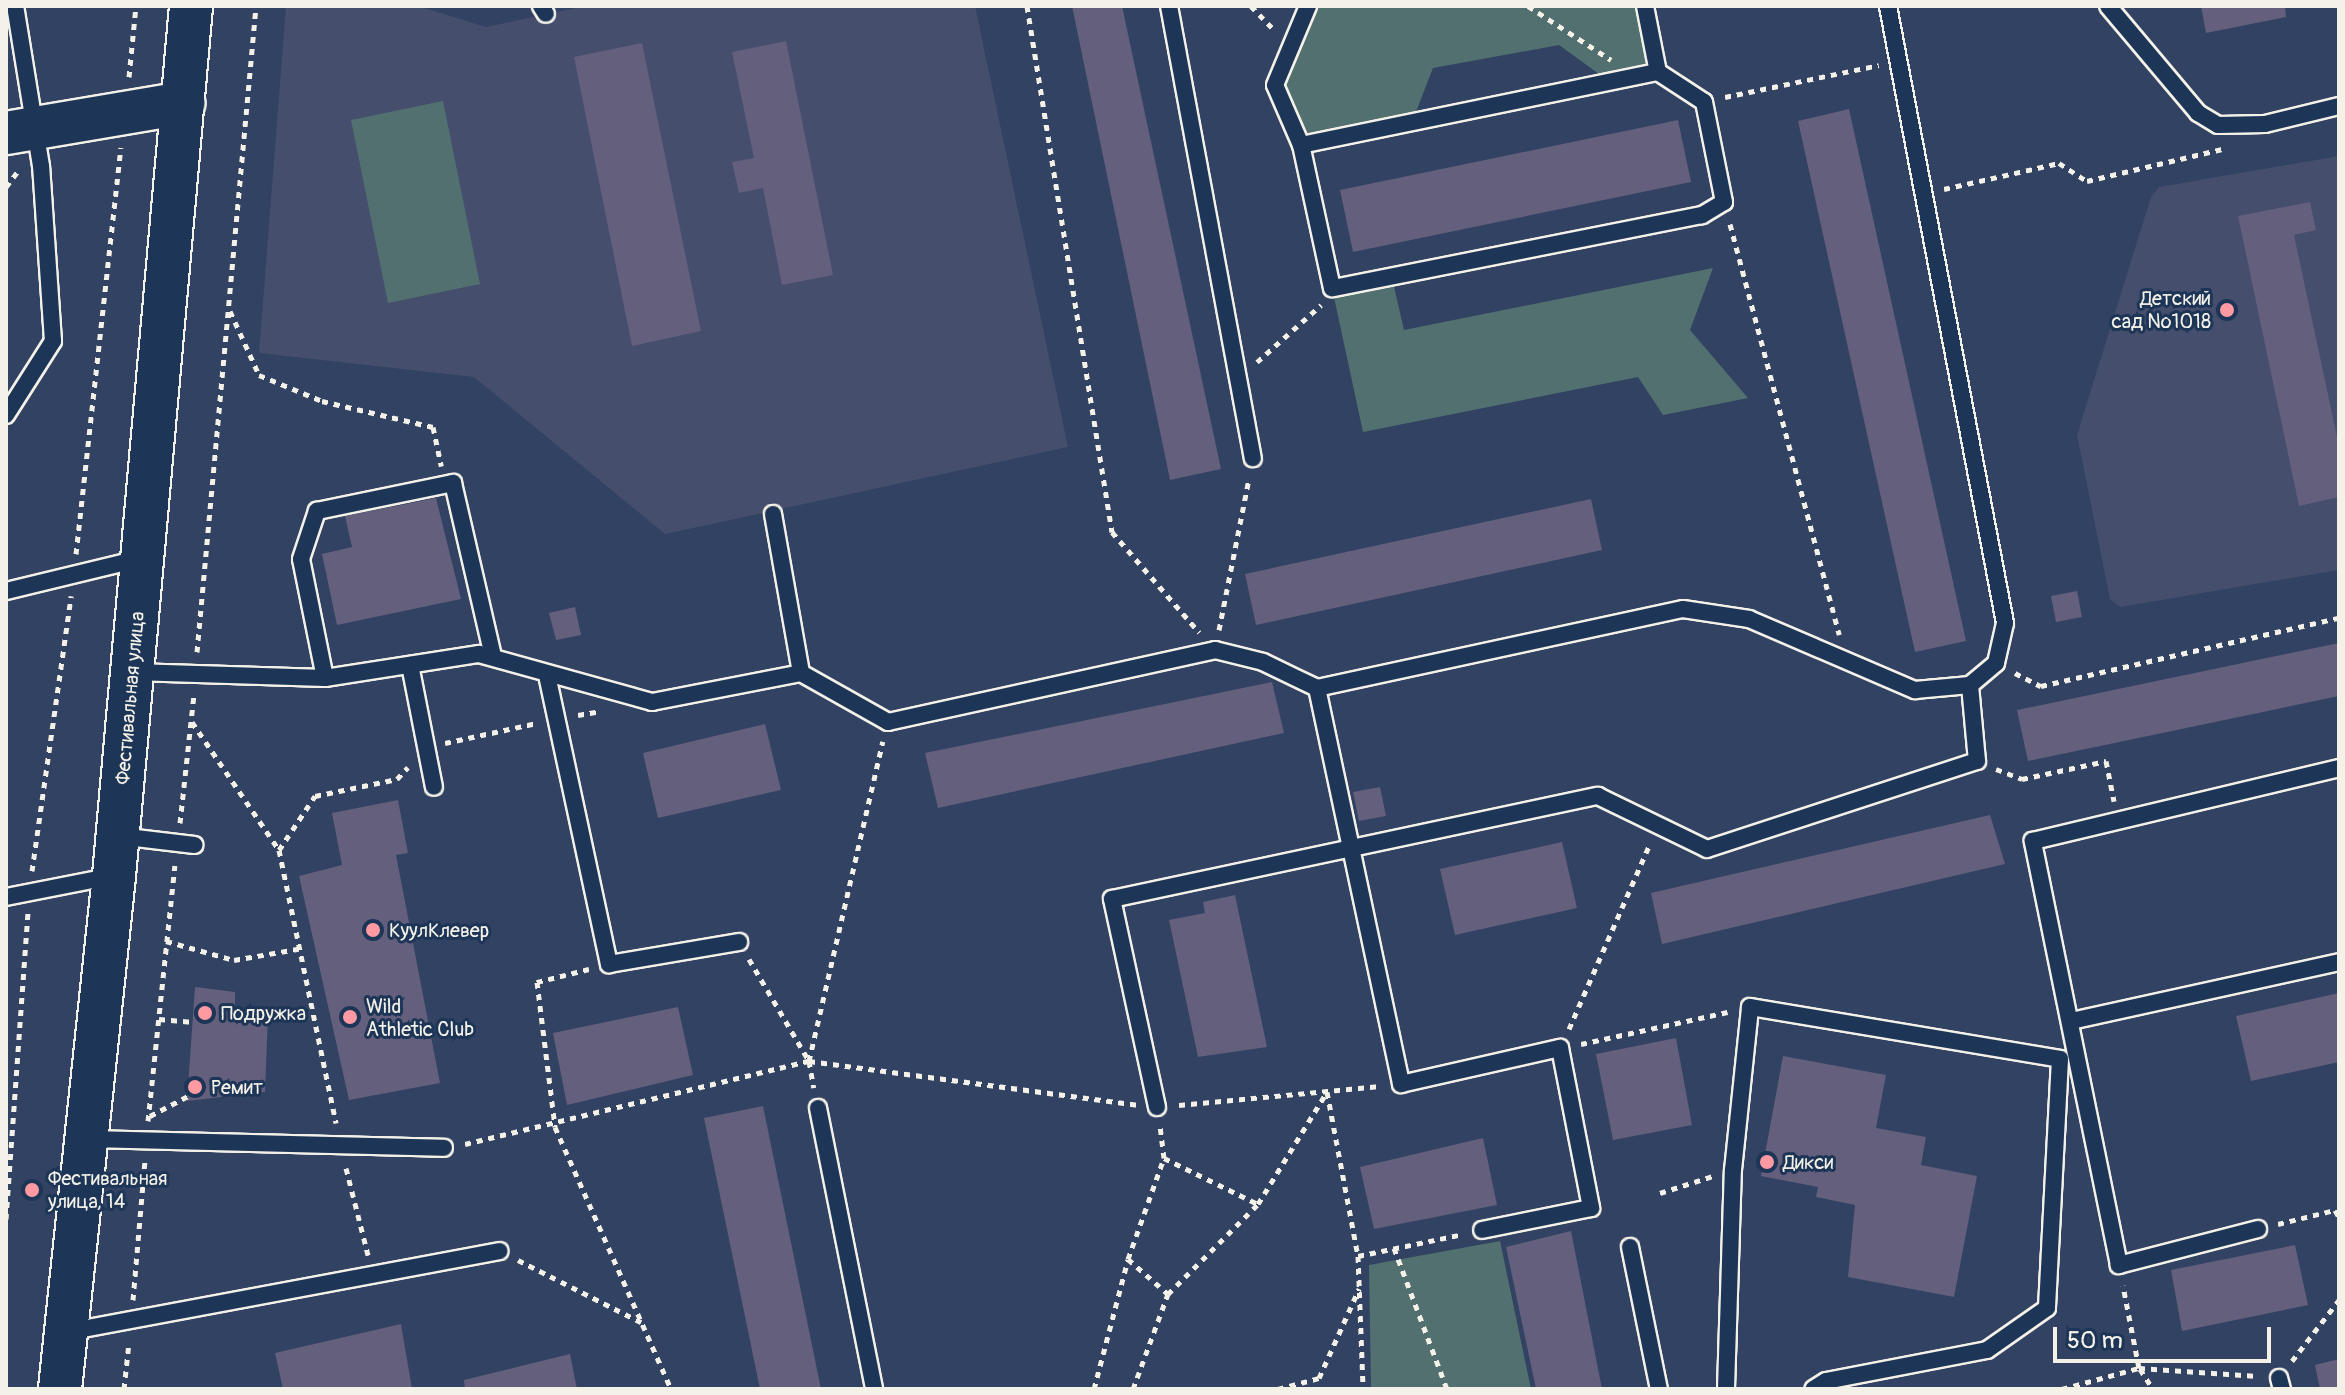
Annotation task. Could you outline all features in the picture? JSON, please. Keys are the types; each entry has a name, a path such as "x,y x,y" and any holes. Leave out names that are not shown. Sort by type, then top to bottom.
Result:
{"street":[{"name":"Фестивальная улица","path":"60,1389 116,856 191,6"},
{"path":"20,143 183,103"}],"lane":[{"path":"6,415 53,341 20,143 15,6"},
{"path":"1169,6 1253,458"},
{"path":"1308,6 1275,85 1301,145 1332,288 1702,215 1724,202 1704,102 1658,72 1645,6"},
{"path":"133,672 325,678 493,656 547,675 652,702 801,673 888,722 1215,650 1263,662 1317,688 1683,609 1749,619 1915,690 1970,685 1996,663 2005,623 1919,194 1888,6"},
{"path":"2108,6 2191,105 2218,125 2265,124 2339,106"},
{"path":"1301,145 1658,72"},
{"path":"325,678 301,559 317,511 453,483 493,656"},
{"path":"773,514 801,673"},
{"path":"6,591 143,558"},
{"path":"410,665 434,787"},
{"path":"547,675 609,964 739,942"},
{"path":"1157,1107 1112,899 1598,796 1707,849 1977,761 1970,685"},
{"path":"1317,688 1348,849 1401,1084 1560,1048 1591,1208 1482,1230"},
{"path":"2258,1229 2119,1265 2033,841 2339,768"},
{"path":"6,897 29,892 116,856 194,845"},
{"path":"2071,1021 2339,962"},
{"path":"1726,1389 1733,1170 1750,1007 2060,1059 2047,1308 1987,1350 1826,1381 1813,1389"},
{"path":"818,1108 874,1389"},
{"path":"86,1138 444,1148"},
{"path":"1630,1247 1659,1389"},
{"path":"65,1333 499,1251"}],"path":[{"path":"129,72 136,6"},
{"path":"1027,6 1112,532 1215,650"},
{"path":"1251,6 1291,48"},
{"path":"1528,6 1636,77"},
{"path":"1704,102 1895,61"},
{"path":"6,187 20,143"},
{"path":"1919,194 2059,163 2087,181 2235,146"},
{"path":"6,1219 29,892 74,573 121,151"},
{"path":"1724,202 1847,663"},
{"path":"229,309 259,375 322,401 433,427 440,465 453,483"},
{"path":"1238,378 1314,315"},
{"path":"1215,650 1253,458"},
{"path":"1996,663 2041,686 2339,618"},
{"path":"192,721 279,850 303,948 340,1144 373,1274"},
{"path":"809,1061 888,722"},
{"path":"1977,761 2022,779 2106,761 2118,821"},
{"path":"1560,1048 1659,825"},
{"path":"166,941 234,960 303,948"},
{"path":"739,942 809,1061 811,1073"},
{"path":"609,964 537,982 555,1127 671,1389"},
{"path":"1560,1048 1750,1007"},
{"path":"159,1019 191,1022"},
{"path":"444,1148 555,1127 809,1061 1157,1107 1401,1084"},
{"path":"1133,1389 1168,1294 1258,1204 1327,1092"},
{"path":"1327,1092 1358,1256 1363,1389"},
{"path":"149,1116 188,1096"},
{"path":"1094,1389 1128,1259 1164,1158 1157,1107"},
{"path":"1164,1158 1258,1204"},
{"path":"1660,1193 1733,1170"},
{"path":"2258,1229 2335,1210 2339,1217"},
{"path":"1358,1256 1482,1230"},
{"path":"1394,1248 1447,1389"},
{"path":"499,1251 644,1323"},
{"path":"1128,1259 1168,1294"},
{"path":"2119,1265 2139,1368 2153,1389"},
{"path":"1278,1389 1319,1378 1359,1289"},
{"path":"2062,1389 2139,1368 2280,1383 2339,1300"}],"shaded area":[{"path":"286,6 418,6 486,27 585,6 975,6 1068,447 665,534 474,377 259,353"},
{"name":"Детский сад №1018","path":"2339,156 2339,570 2120,607 2110,599 2077,435 2151,197 2159,187"}],"green space":[{"path":"1308,6 1645,6 1658,72 1610,82 1559,45 1433,68 1412,122 1301,145 1275,85"},
{"path":"443,101 480,284 388,303 351,120"},
{"path":"1713,268 1690,330 1748,398 1663,415 1638,377 1363,432 1332,288 1392,278 1404,330"},
{"path":"1500,1241 1531,1389 1371,1389 1369,1265"}],"building":[{"path":"1072,6 1122,6 1221,469 1170,480"},
{"path":"2201,6 2285,6 2286,17 2206,33"},
{"path":"786,41 833,275 782,285 763,188 739,193 732,162 754,158 732,52"},
{"path":"642,43 701,331 632,346 574,57"},
{"path":"1849,109 1966,641 1915,652 1798,121"},
{"path":"1678,120 1691,182 1353,252 1340,190"},
{"path":"2310,202 2316,230 2294,235 2339,446 2339,497 2299,506 2238,216"},
{"path":"436,498 461,599 337,625 322,554 352,547 345,516"},
{"path":"1591,499 1602,550 1256,625 1245,574"},
{"path":"2077,591 2082,617 2056,622 2051,596"},
{"path":"575,607 581,635 556,640 549,613"},
{"path":"2339,643 2339,696 2028,761 2017,710"},
{"path":"1272,682 1284,733 938,808 925,753"},
{"path":"765,724 781,790 658,818 643,753"},
{"path":"1380,787 1386,816 1359,821 1353,792"},
{"path":"398,800 408,853 396,855 440,1083 349,1100 299,876 342,865 332,813"},
{"path":"1990,815 2005,864 1662,944 1651,893"},
{"path":"1562,842 1577,908 1455,935 1440,869"},
{"path":"1235,895 1267,1047 1198,1057 1169,920 1205,913 1203,902"},
{"path":"195,987 235,992 235,1009 268,1015 265,1092 187,1101"},
{"path":"2339,993 2339,1062 2251,1081 2236,1016"},
{"path":"678,1007 693,1075 567,1105 553,1033"},
{"path":"1676,1038 1692,1125 1613,1140 1596,1054"},
{"path":"1783,1056 1886,1075 1876,1128 1926,1137 1921,1165 1977,1176 1954,1297 1848,1277 1855,1205 1816,1197 1818,1187 1761,1176"},
{"path":"763,1106 821,1389 760,1389 704,1118"},
{"path":"1483,1138 1497,1205 1374,1229 1360,1167"},
{"path":"1571,1231 1602,1389 1536,1389 1506,1247"},
{"path":"2295,1245 2308,1305 2182,1331 2171,1270"},
{"path":"401,1324 412,1389 283,1389 275,1353"},
{"path":"570,1354 577,1389 465,1389 464,1380"},
{"path":"2339,1359 2339,1389 2320,1389 2315,1365"}],"place":[{"name":"Детский сад №1018","path":"2227,310"},
{"name":"КуулКлевер","path":"373,930"},
{"name":"Подружка","path":"205,1013"},
{"name":"Wild Athletic Club","path":"350,1017"},
{"name":"Ремит","path":"195,1087"},
{"name":"Дикси","path":"1767,1162"},
{"name":"Фестивальная улица, 14","path":"32,1190"}]}
